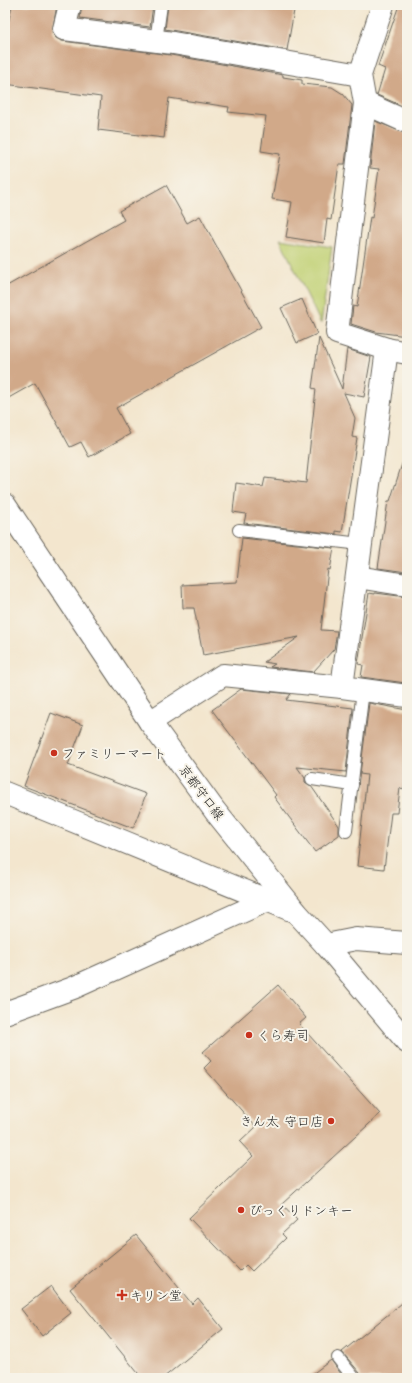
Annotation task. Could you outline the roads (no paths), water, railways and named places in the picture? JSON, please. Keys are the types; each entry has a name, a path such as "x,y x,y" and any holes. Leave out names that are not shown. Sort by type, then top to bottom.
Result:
{"street":[{"path":"70,5 64,29 156,41 360,75"},
{"path":"342,687 361,544 397,351 337,333 365,103 360,75 383,5"},
{"path":"365,103 407,122"},
{"name":"京都守口線","path":"5,505 150,722 215,811 296,912 326,945 407,1042"},
{"path":"356,577 407,585"},
{"path":"150,722 223,675 342,687 407,696"},
{"path":"5,793 296,912"},
{"path":"5,1013 73,988 268,900"},
{"path":"326,945 356,939 407,943"}],"lane":[{"path":"156,41 161,5"},
{"path":"239,530 361,544"},
{"path":"346,831 363,690"},
{"path":"312,779 352,785"},
{"path":"338,1358 354,1378"}],"place":[{"name":"ファミリーマート","path":"54,753"},
{"name":"くら寿司","path":"249,1035"},
{"name":"きん太 守口店","path":"331,1121"},
{"name":"びっくりドンキー","path":"241,1210"},
{"name":"キリン堂","path":"122,1295"}]}
